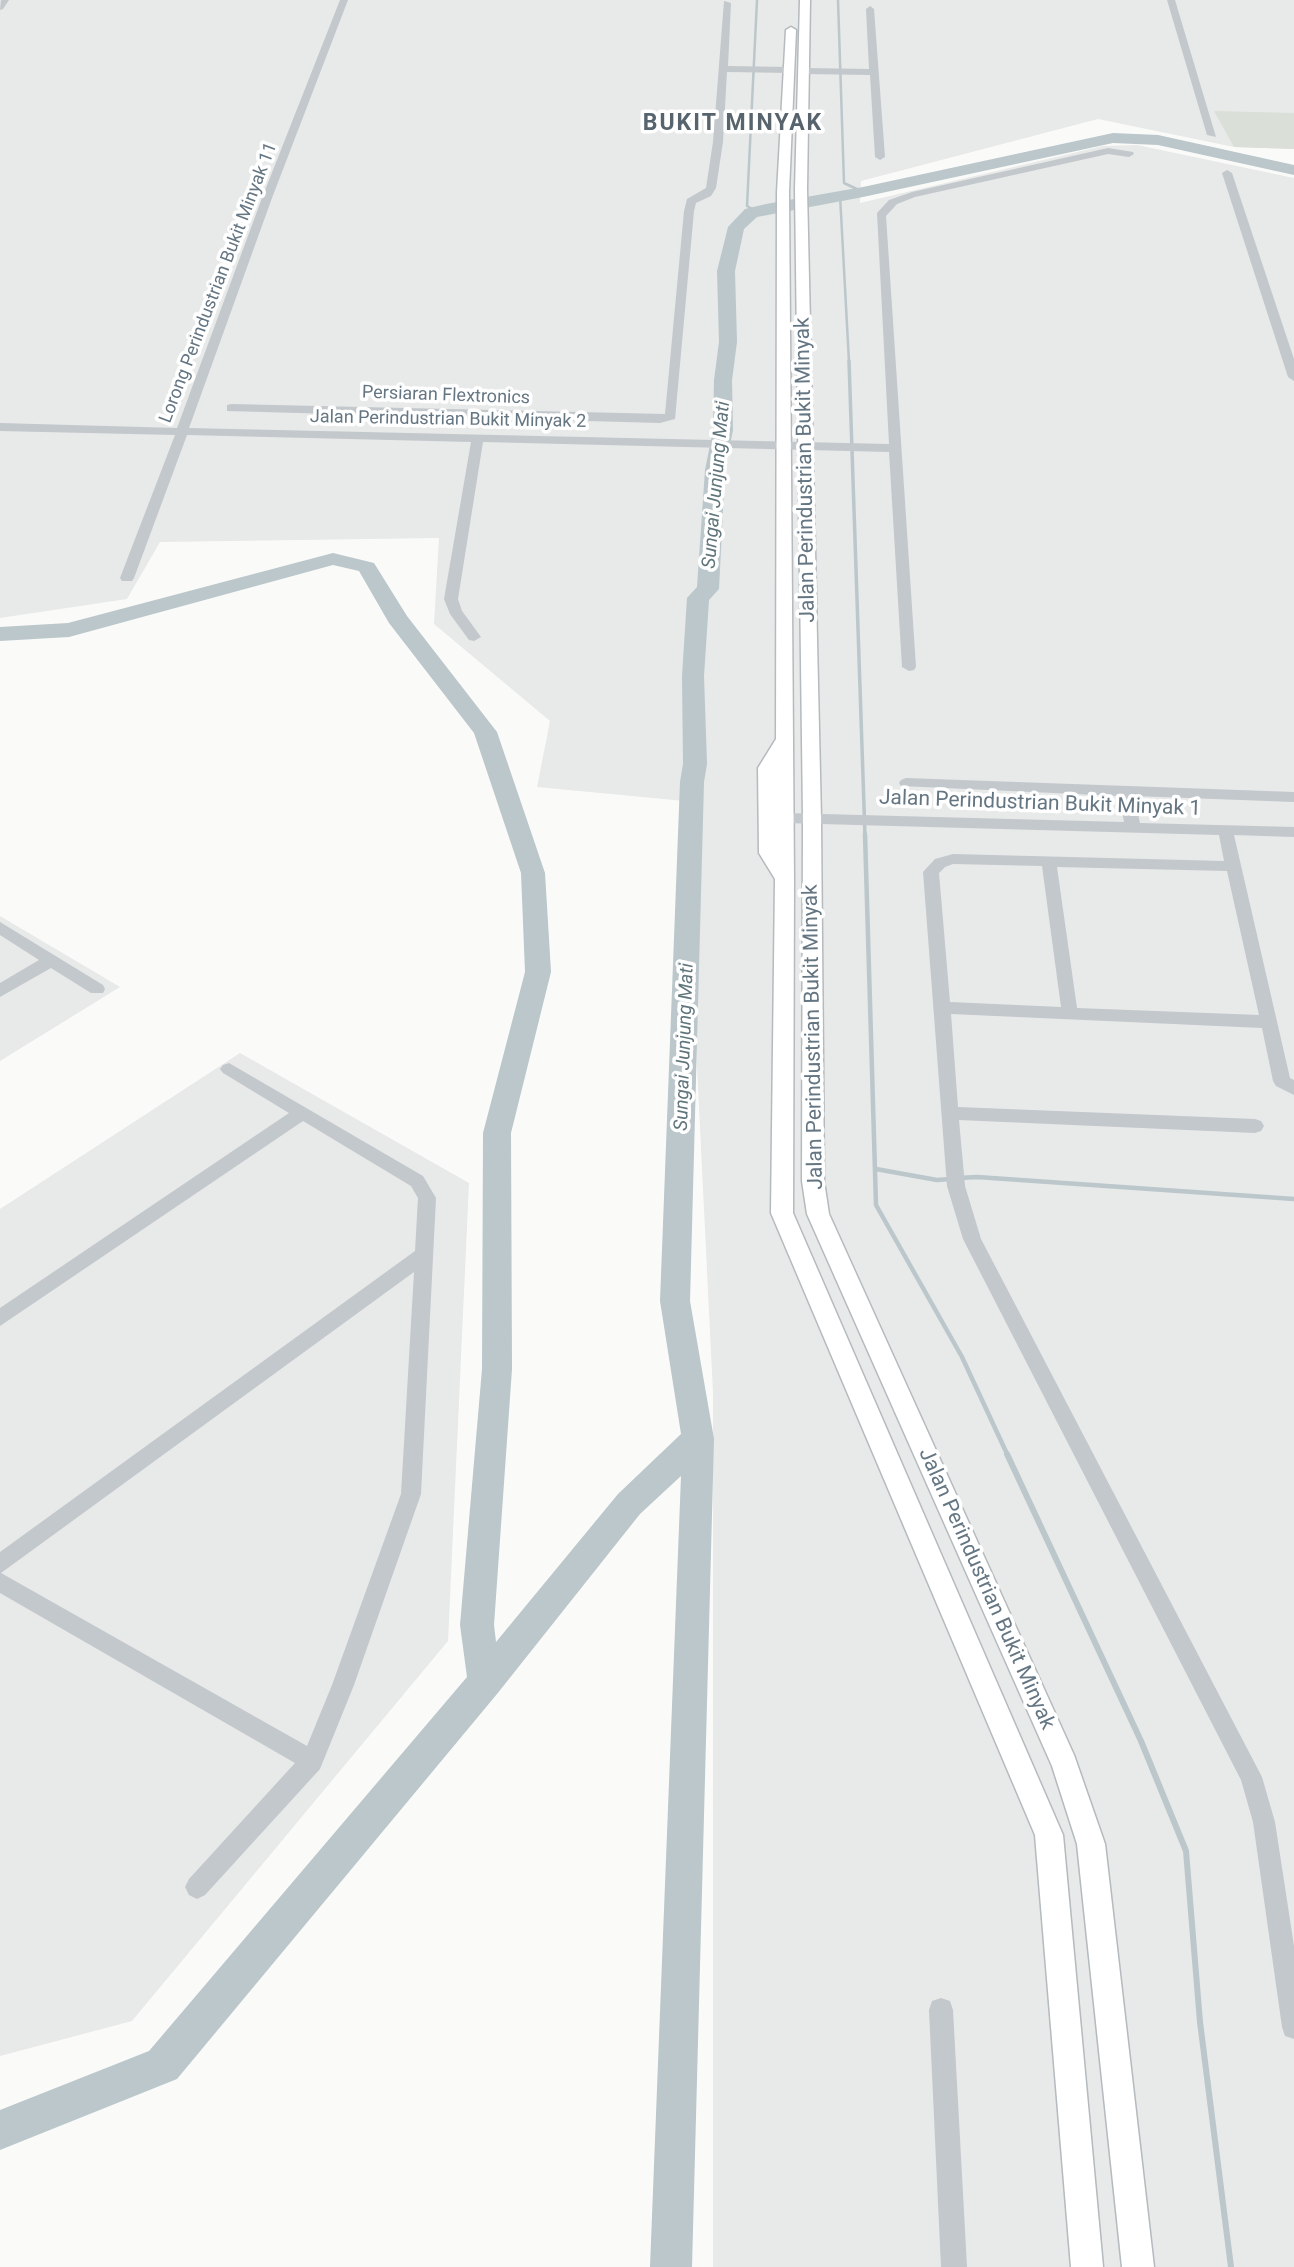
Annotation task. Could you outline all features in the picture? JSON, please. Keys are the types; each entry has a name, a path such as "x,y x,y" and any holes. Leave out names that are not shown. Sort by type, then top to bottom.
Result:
{"main road":[{"name":"Jalan Perindustrian Bukit Minyak","path":"806,0 802,221 785,739 782,1213 1049,1835 1087,2267"},
{"name":"Jalan Perindustrian Bukit Minyak","path":"792,12 783,223 812,819 813,1181 818,1214 1065,1764 1091,1844 1138,2267"},
{"path":"785,739 767,768 767,777 768,853 785,879"}],"street":[{"path":"0,6 5,0"},
{"name":"Lorong Perindustrian Bukit Minyak 11","path":"127,578 344,0"},
{"path":"1171,0 1212,135"},
{"path":"727,3 723,69 790,71"},
{"path":"870,9 880,158"},
{"name":"Persiaran Flextronics","path":"231,408 666,418 691,201 707,194 711,188 718,142 723,69"},
{"path":"805,71 874,72"},
{"path":"909,667 881,215 894,202 912,195 1108,151 1129,153"},
{"path":"1227,173 1294,377"},
{"path":"1277,326 1294,326"},
{"path":"347,434 352,411"},
{"path":"537,439 540,416"},
{"name":"Jalan Perindustrian Bukit Minyak 2","path":"0,427 896,448"},
{"path":"474,637 455,611 451,599 478,438"},
{"name":"Jalan Perindustrian Bukit Minyak 1","path":"906,783 1294,797"},
{"path":"1126,792 1133,827"},
{"name":"Jalan Perindustrian Bukit Minyak 1","path":"785,818 1294,832"},
{"path":"1225,830 1282,1081 1294,1089"},
{"path":"1233,866 953,859 940,863 931,872 955,1179 972,1239 1251,1777 1264,1822 1294,2027"},
{"path":"1049,862 1070,1014"},
{"path":"0,928 97,989"},
{"path":"0,991 51,960"},
{"path":"942,1008 1269,1022"},
{"path":"197,1887 312,1761 343,1685 411,1494 427,1198 417,1181 300,1114 229,1069"},
{"path":"950,1113 1255,1126"},
{"path":"0,1318 300,1114"},
{"path":"0,1564 424,1254"},
{"path":"0,1582 312,1761"},
{"path":"942,2010 954,2267"}],"shaded area":[{"path":"0,0 1294,0 1294,149 1234,147 1098,119 861,181 860,203 1103,146 1137,145 1294,178 1294,2267 713,2267 713,1393 684,801 537,787 550,721 434,624 439,538 160,542 127,599 0,618"},
{"path":"1214,111 1294,113 1294,149 1234,147"},
{"path":"0,916 120,987 0,1061"},
{"path":"240,1053 469,1183 448,1641 132,2021 0,2056 0,1209"}],"waterway":[{"path":"756,211 747,206 757,0"},
{"path":"838,0 844,183 863,192"},
{"name":"Sungai Junjung Mati","path":"698,1439 675,1301 692,782 695,764 693,676 698,598 708,589 715,470 723,430 723,380 728,342 726,271 736,227 751,213 766,209 863,192 1113,138 1158,140 1294,170"},
{"path":"840,195 849,362"},
{"path":"849,361 865,836"},
{"path":"0,634 69,630 333,559 367,567 397,618 485,732 533,873 538,972 497,1133 497,1369 477,1625 485,1682"},
{"path":"865,834 876,1205 962,1357 1008,1456"},
{"path":"876,1169 937,1180 951,1179"},
{"path":"959,1178 977,1177 1294,1199"},
{"path":"485,1682 629,1504 698,1439"},
{"path":"671,2267 698,1439"},
{"path":"1007,1454 1141,1741 1186,1851 1200,2022 1231,2267"},
{"path":"0,2130 163,2065 485,1682"}],"district":[{"name":"BUKIT MINYAK","path":"733,124"}]}
